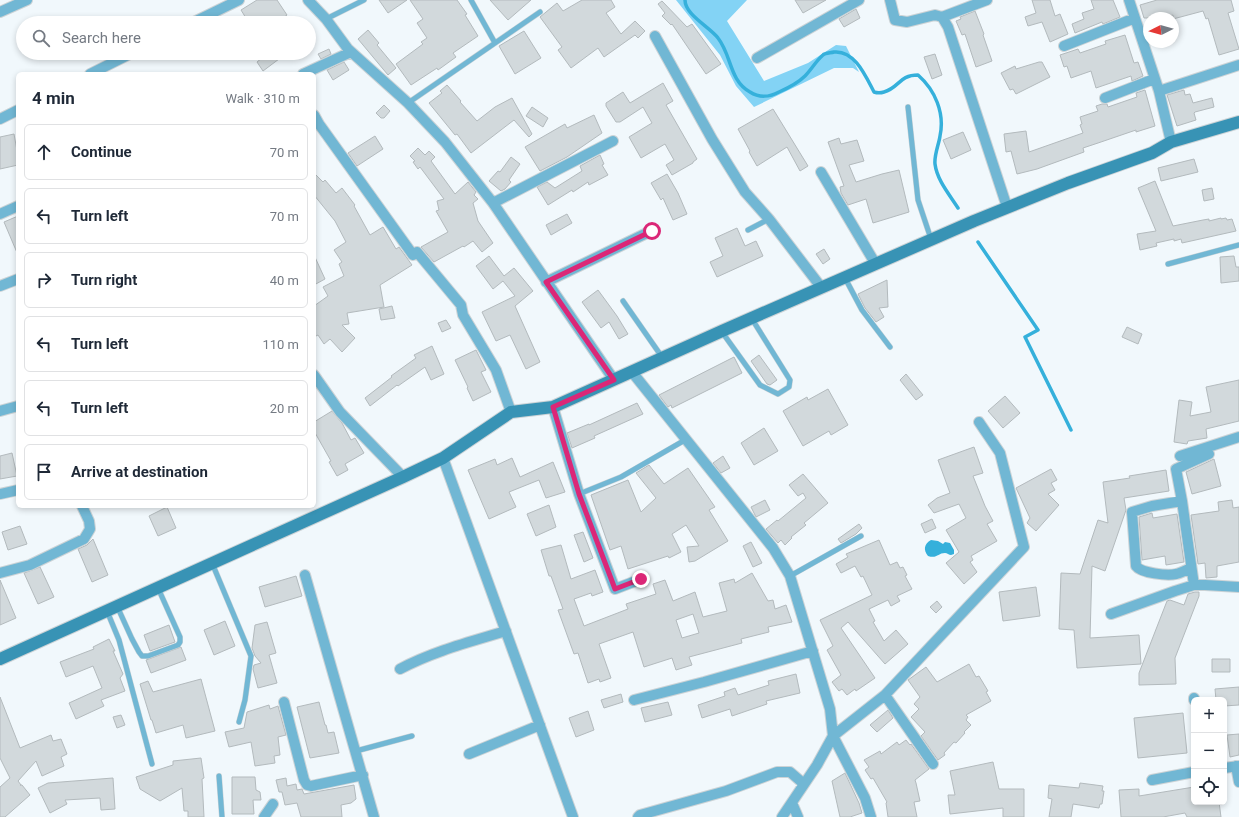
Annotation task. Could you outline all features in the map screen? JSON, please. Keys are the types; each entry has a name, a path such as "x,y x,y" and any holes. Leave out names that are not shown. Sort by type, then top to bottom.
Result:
{"street":[{"path":"0,12 28,0"},
{"path":"206,16 238,0"},
{"path":"308,0 326,19 351,52 408,103 445,142 493,203 614,380"},
{"path":"757,58 859,0"},
{"path":"890,0 895,20 907,22 935,15 942,17 987,0"},
{"path":"1129,0 1158,91 1172,142"},
{"path":"942,17 948,27 1006,207"},
{"path":"1064,46 1135,18"},
{"path":"655,36 712,139 745,192 769,218 821,287"},
{"path":"307,72 351,52"},
{"path":"94,72 118,60"},
{"path":"1158,91 1239,64"},
{"path":"1105,98 1154,79"},
{"path":"0,119 16,111"},
{"path":"316,122 413,255 417,252 461,306 463,315 496,370 511,412"},
{"path":"0,659 443,458 511,412 553,407 844,276 1006,207 1152,153 1172,142 1239,122"},
{"path":"493,203 613,141"},
{"path":"821,172 875,263"},
{"path":"0,214 16,207"},
{"path":"546,282 652,231"},
{"path":"0,286 16,280"},
{"path":"632,372 773,548 790,576 830,709 833,736 865,798 871,817"},
{"path":"316,377 340,412 403,477"},
{"path":"0,411 16,407"},
{"path":"553,407 579,494 615,589 641,579"},
{"path":"782,817 833,736 885,695 1024,546 1000,453 980,422"},
{"path":"1180,456 1239,437"},
{"path":"1194,585 1176,469 1209,454"},
{"path":"443,458 573,817"},
{"path":"0,494 16,490"},
{"path":"1182,501 1152,506 1132,512 1136,566 1142,571 1169,574 1177,574 1191,568"},
{"path":"0,573 30,565 84,539 90,530 89,521 83,508"},
{"path":"305,575 374,817"},
{"path":"1111,614 1194,585 1239,588"},
{"path":"400,669 417,660 446,649 506,631"},
{"path":"634,700 813,651"},
{"path":"885,695 933,764"},
{"path":"284,702 304,780 307,784 311,786 363,776"},
{"path":"469,754 540,725"},
{"path":"1227,768 1237,766 1239,782"},
{"path":"638,817 640,815 726,791 777,772 790,772 804,784"},
{"path":"1152,780 1191,773"},
{"path":"792,803 798,817"},
{"path":"264,817 273,804"}],"lane":[{"path":"326,19 364,0"},
{"path":"471,0 496,43"},
{"path":"408,103 540,12"},
{"path":"908,108 918,200 931,239"},
{"path":"748,230 769,218"},
{"path":"1168,264 1239,245"},
{"path":"844,276 862,310 890,347"},
{"path":"623,301 662,358"},
{"path":"722,331 760,386 778,394 789,387 791,384 790,380 751,318"},
{"path":"579,494 621,477 685,440"},
{"path":"790,576 861,536"},
{"path":"212,562 251,656 245,700 239,722"},
{"path":"112,608 138,652 142,656 148,656 178,645 180,642 180,637 157,587"},
{"path":"112,608 152,764"},
{"path":"356,751 412,736"},
{"path":"219,776 222,817"}],"shaded area":[{"path":"676,0 747,0 727,21 764,81 808,63 836,45 846,46 859,72 853,68 834,68 754,107 736,86 720,55"},
{"path":"931,540 938,541 943,544 945,542 950,543 954,550 954,554 951,555 945,553 933,557 928,556 925,552 925,547"}],"building":[{"path":"257,0 277,0 287,15 245,16 241,10"},
{"path":"379,0 407,0 388,13"},
{"path":"410,0 457,0 467,14 465,15 478,36 453,53 456,57 438,70 437,68 411,85 396,64 423,44 421,42 427,38 417,23 423,19"},
{"path":"490,0 531,0 508,20"},
{"path":"582,0 611,0 615,7 606,13 621,34 635,21 645,31 638,38 635,35 604,57 598,48 571,68 558,50 562,47 540,17 557,3 563,11"},
{"path":"795,0 826,0 803,13"},
{"path":"1032,0 1050,0 1055,16 1060,14 1068,34 1050,42 1042,22 1028,26 1025,17 1036,13"},
{"path":"1091,0 1113,0 1120,17 1103,24 1102,22 1075,33 1072,24 1084,19 1082,13 1094,9"},
{"path":"1157,0 1231,0 1234,11 1228,13 1239,49 1219,55 1208,18 1206,19 1203,11 1179,17 1179,12 1143,12 1143,15 1140,5"},
{"path":"662,1 687,27 692,24 721,64 706,74 672,24 671,25 662,16 665,13 658,4"},
{"path":"856,9 860,18 844,27 839,19"},
{"path":"975,11 992,61 976,67 965,34 962,35 956,21 961,19 960,17"},
{"path":"368,30 379,43 377,45 396,68 388,75 358,39"},
{"path":"524,31 541,58 515,74 499,46"},
{"path":"1125,35 1134,63 1138,62 1143,76 1132,81 1131,76 1096,88 1091,71 1071,78 1067,66 1064,67 1060,55 1078,49 1080,53 1106,44 1105,41"},
{"path":"329,49 331,54 321,59 318,54"},
{"path":"935,54 942,75 932,79 924,57"},
{"path":"259,60 278,60 263,71 257,62"},
{"path":"344,62 349,70 333,80 327,70"},
{"path":"1042,62 1050,77 1016,94 1013,89 1010,90 1001,73 1015,66 1016,69"},
{"path":"663,83 673,101 666,105 697,159 693,163 672,175 666,165 674,160 665,144 641,158 629,137 652,123 643,107 620,122 616,122 606,106 606,103 623,92 630,103"},
{"path":"447,85 477,121 495,107 512,98 532,134 529,137 514,120 471,153 457,134 455,135 429,103 442,93 440,91"},
{"path":"1145,90 1155,126 1136,132 1136,130 1083,148 1084,152 1037,169 1017,174 1011,151 1006,152 1004,134 1026,131 1029,152 1083,133 1080,125 1082,124 1080,117 1098,111 1096,106 1107,104 1108,107 1137,97 1136,93"},
{"path":"1184,90 1185,95 1190,94 1193,103 1212,98 1214,107 1195,112 1196,120 1177,126 1167,95"},
{"path":"384,105 390,111 384,118 381,118 376,113"},
{"path":"532,107 548,118 543,127 526,116"},
{"path":"773,109 808,166 800,171 787,147 757,166 738,129"},
{"path":"594,115 602,133 567,157 540,171 525,147 565,124 567,128"},
{"path":"963,132 971,150 951,159 943,140"},
{"path":"14,134 16,145 16,165 0,169 0,137"},
{"path":"375,136 383,149 357,166 348,153"},
{"path":"839,138 841,144 857,140 864,161 849,165 856,182 899,170 909,212 873,223 866,199 848,205 841,193 840,187 844,186 828,142"},
{"path":"418,148 425,155 429,151 435,157 431,161 455,194 468,182 476,192 474,195 478,199 473,203 478,221 493,243 482,252 473,241 434,262 421,247 448,232 436,211 439,210 437,201 444,199 420,167 418,169 413,162 415,161 410,156"},
{"path":"600,155 604,164 602,165 608,175 589,185 588,182 573,192 572,190 548,205 537,187 547,182 555,188 582,171 580,166"},
{"path":"511,157 520,164 509,180 511,182 501,191 489,181 498,171 500,172"},
{"path":"1194,159 1198,172 1161,181 1158,168"},
{"path":"667,174 678,193 687,214 673,220 663,198 661,200 651,183"},
{"path":"316,175 323,182 325,180 336,193 342,188 355,205 354,206 370,235 383,227 396,249 399,247 412,265 380,285 384,307 347,313 349,324 342,325 355,338 342,352 330,339 324,344 318,335 316,336 316,305 328,296 323,287 344,276 339,264 342,262 334,250 346,242 335,221 316,197"},
{"path":"1155,181 1173,226 1209,219 1209,221 1226,218 1227,220 1232,219 1236,231 1182,243 1181,239 1174,241 1174,239 1156,243 1157,246 1140,250 1137,234 1156,231 1138,188"},
{"path":"1212,188 1214,199 1204,201 1202,190"},
{"path":"567,214 572,223 551,235 546,225"},
{"path":"16,217 16,250 4,222"},
{"path":"737,228 745,246 756,241 763,256 717,277 710,262 723,256 715,238"},
{"path":"824,249 830,259 823,264 816,254"},
{"path":"489,256 504,276 514,268 533,291 515,306 540,362 526,369 510,335 496,341 482,312 515,296 503,281 493,289 476,266"},
{"path":"1234,256 1236,267 1239,267 1239,281 1221,283 1220,257"},
{"path":"316,259 325,279 316,284"},
{"path":"887,280 888,307 879,308 884,317 876,322 865,308 858,294"},
{"path":"598,290 628,334 619,339 609,322 601,328 582,302"},
{"path":"392,306 395,318 381,320 379,309"},
{"path":"446,320 451,328 442,332 438,323"},
{"path":"1127,327 1142,334 1138,344 1122,337"},
{"path":"432,346 444,374 431,380 425,367 398,386 397,385 370,406 365,398 392,377 391,376 416,358 414,355"},
{"path":"476,350 486,370 481,372 491,392 473,401 455,360"},
{"path":"759,355 777,380 770,385 767,384 751,361"},
{"path":"734,357 742,373 672,408 671,405 668,407 659,395"},
{"path":"906,374 923,395 916,400 900,380"},
{"path":"1239,380 1239,421 1206,429 1207,438 1188,441 1187,444 1174,442 1179,400 1192,402 1190,416 1211,412 1206,387"},
{"path":"828,389 848,425 831,435 829,431 803,446 783,411 807,397 808,400"},
{"path":"1005,396 1020,413 1003,428 988,411"},
{"path":"637,403 643,414 594,436 595,438 572,448 567,433 589,425"},
{"path":"332,411 342,423 351,440 355,438 364,453 345,464 348,470 337,476 329,462 331,461 316,435 316,421"},
{"path":"764,428 778,451 754,465 741,443"},
{"path":"974,447 983,473 973,476 985,506 993,521 987,524 997,541 971,556 973,560 970,562 977,572 964,584 946,563 959,552 946,530 966,518 959,504 934,513 928,505 937,498 950,493 938,460"},
{"path":"12,453 16,476 0,479 0,456"},
{"path":"723,456 730,468 721,473 713,463"},
{"path":"512,458 520,477 553,462 565,492 546,498 539,480 509,492 516,507 489,519 468,470 495,459 497,465"},
{"path":"1214,459 1221,486 1192,494 1186,472"},
{"path":"649,465 664,484 688,468 715,507 709,510 728,541 695,561 689,562 687,547 699,546 686,525 672,534 681,552 669,558 668,556 628,569 621,546 610,550 591,495 628,480 641,512 656,498 636,473"},
{"path":"1051,469 1057,480 1051,483 1055,490 1048,494 1059,505 1036,531 1027,523 1030,518 1016,488"},
{"path":"1166,470 1169,491 1124,498 1126,510 1105,571 1092,566 1090,638 1139,635 1141,664 1077,668 1074,630 1059,629 1061,573 1080,574 1098,520 1108,523 1103,482"},
{"path":"803,474 828,503 804,523 806,525 791,537 792,538 785,545 781,540 778,543 766,529 806,498 803,493 798,496 789,485"},
{"path":"765,500 770,510 756,517 751,507"},
{"path":"1232,500 1233,508 1239,507 1239,562 1217,566 1217,577 1206,578 1205,563 1198,564 1191,515 1219,511 1218,502"},
{"path":"549,505 556,527 536,536 527,514"},
{"path":"167,508 176,528 158,536 149,516"},
{"path":"1152,513 1153,518 1177,514 1184,562 1166,565 1165,556 1142,560 1139,517"},
{"path":"932,519 936,528 925,533 921,524"},
{"path":"859,524 862,528 856,534 841,543 838,539"},
{"path":"20,526 27,544 8,550 2,532"},
{"path":"583,532 593,558 584,562 574,535"},
{"path":"93,539 108,575 92,582 78,549 87,545"},
{"path":"879,540 890,565 897,562 900,568 903,567 907,575 905,576 912,589 897,596 900,601 891,606 888,600 869,609 875,621 873,622 884,641 896,630 908,644 885,664 848,622 841,628 875,678 856,691 855,689 847,695 842,689 839,691 832,682 841,675 827,650 833,646 820,620 872,595 863,576 861,577 855,566 841,573 836,564 848,557 846,554"},
{"path":"751,542 762,563 753,567 743,546"},
{"path":"561,545 571,579 595,570 603,592 592,596 591,593 574,599 584,626 628,609 626,604 656,594 653,584 665,580 673,601 695,592 703,617 727,611 719,583 734,579 735,583 752,573 768,601 773,600 775,609 786,605 792,622 768,627 769,632 741,639 742,643 689,657 692,665 676,670 672,658 644,667 633,632 599,644 611,678 600,682 599,679 588,683 578,653 574,654 558,610 563,609 551,576 549,576 541,550","holes":["693,614 699,633 682,638 676,620"]},
{"path":"40,567 54,597 38,604 24,573"},
{"path":"296,576 302,596 265,607 259,587"},
{"path":"0,580 16,618 0,625"},
{"path":"1036,587 1040,616 1003,621 999,592"},
{"path":"1199,592 1199,596 1175,658 1176,684 1139,685 1139,673 1167,601 1170,600 1184,605 1188,594"},
{"path":"937,601 942,607 936,613 930,607"},
{"path":"225,621 235,646 214,655 204,630"},
{"path":"267,622 276,653 269,655 277,683 258,688 253,669 254,665 261,663 255,656 252,648 255,625"},
{"path":"169,625 175,642 150,651 144,635"},
{"path":"109,639 123,674 120,678 125,691 101,700 104,706 76,719 69,703 102,688 93,666 66,677 60,662 94,649 93,647"},
{"path":"181,647 186,660 151,673 146,660"},
{"path":"1212,659 1230,659 1230,672 1212,672"},
{"path":"969,664 976,677 979,676 988,691 986,692 991,701 966,715 968,717 966,720 971,725 956,743 954,742 944,753 945,755 938,760 921,736 925,732 911,717 919,709 914,704 920,697 908,680 926,667 937,682"},
{"path":"796,674 800,693 766,701 767,704 732,716 730,709 702,718 698,705 725,696 724,692 735,688 738,695 769,685 768,681"},
{"path":"201,679 215,731 186,738 183,725 156,733 140,684 148,681 153,692"},
{"path":"1239,687 1239,705 1227,706 1227,697 1216,697 1215,689"},
{"path":"621,694 623,702 604,708 601,700"},
{"path":"0,697 20,748 51,735 53,741 61,739 67,754 61,757 64,766 42,776 36,761 18,781 30,795 5,817 0,817 0,787 10,778 0,758"},
{"path":"319,702 328,733 334,732 339,753 310,758 297,707"},
{"path":"668,702 672,715 645,722 641,708"},
{"path":"269,705 270,709 278,706 286,735 278,737 280,755 274,756 275,763 255,766 251,742 229,747 225,732 244,728 247,712"},
{"path":"888,710 893,718 877,732 870,725"},
{"path":"588,711 594,730 576,737 569,718"},
{"path":"1183,713 1187,753 1138,758 1134,718"},
{"path":"121,715 125,725 117,728 113,717"},
{"path":"1239,734 1239,755 1230,757 1227,735"},
{"path":"906,740 910,745 911,744 929,769 915,780 920,801 914,802 917,817 888,817 887,802 873,778 871,779 865,770 869,767 864,760 880,751 881,754 897,742 899,745"},
{"path":"201,758 204,778 202,779 204,817 188,817 188,811 184,811 182,788 160,801 140,789 136,777 173,765 173,761"},
{"path":"993,762 999,789 1024,789 1024,817 1003,817 1003,808 950,814 948,795 955,795 950,771"},
{"path":"845,773 862,813 850,817 840,817 832,781"},
{"path":"232,777 255,777 256,790 260,792 261,800 253,800 254,814 232,814"},
{"path":"113,778 115,809 101,810 100,798 65,800 67,804 50,813 38,788 48,783"},
{"path":"286,778 287,786 296,784 297,790 302,789 304,794 354,785 356,799 351,803 341,805 342,817 301,817 297,803 285,805 282,792 279,792 276,780"},
{"path":"1080,783 1103,786 1102,791 1104,791 1102,804 1100,804 1099,808 1073,804 1071,817 1049,817 1052,799 1048,798 1049,785 1079,788"},
{"path":"1191,787 1191,805 1219,805 1221,817 1187,817 1185,813 1163,817 1121,817 1119,790 1139,789 1139,796"}],"waterway":[{"path":"685,0 686,5 693,16 714,34 723,45 738,81 743,87 753,94 764,96 772,95 793,85 805,76 823,55 834,52 848,55 854,60 863,72 874,92 882,93 893,88 903,79 918,75 934,95 940,111 941,127 935,157 936,170 947,192 958,208"},
{"path":"978,242 1038,330 1025,337 1071,430"}],"route":[{"path":"641,579 615,589 579,494 553,407 614,380 546,282 652,231"}]}
